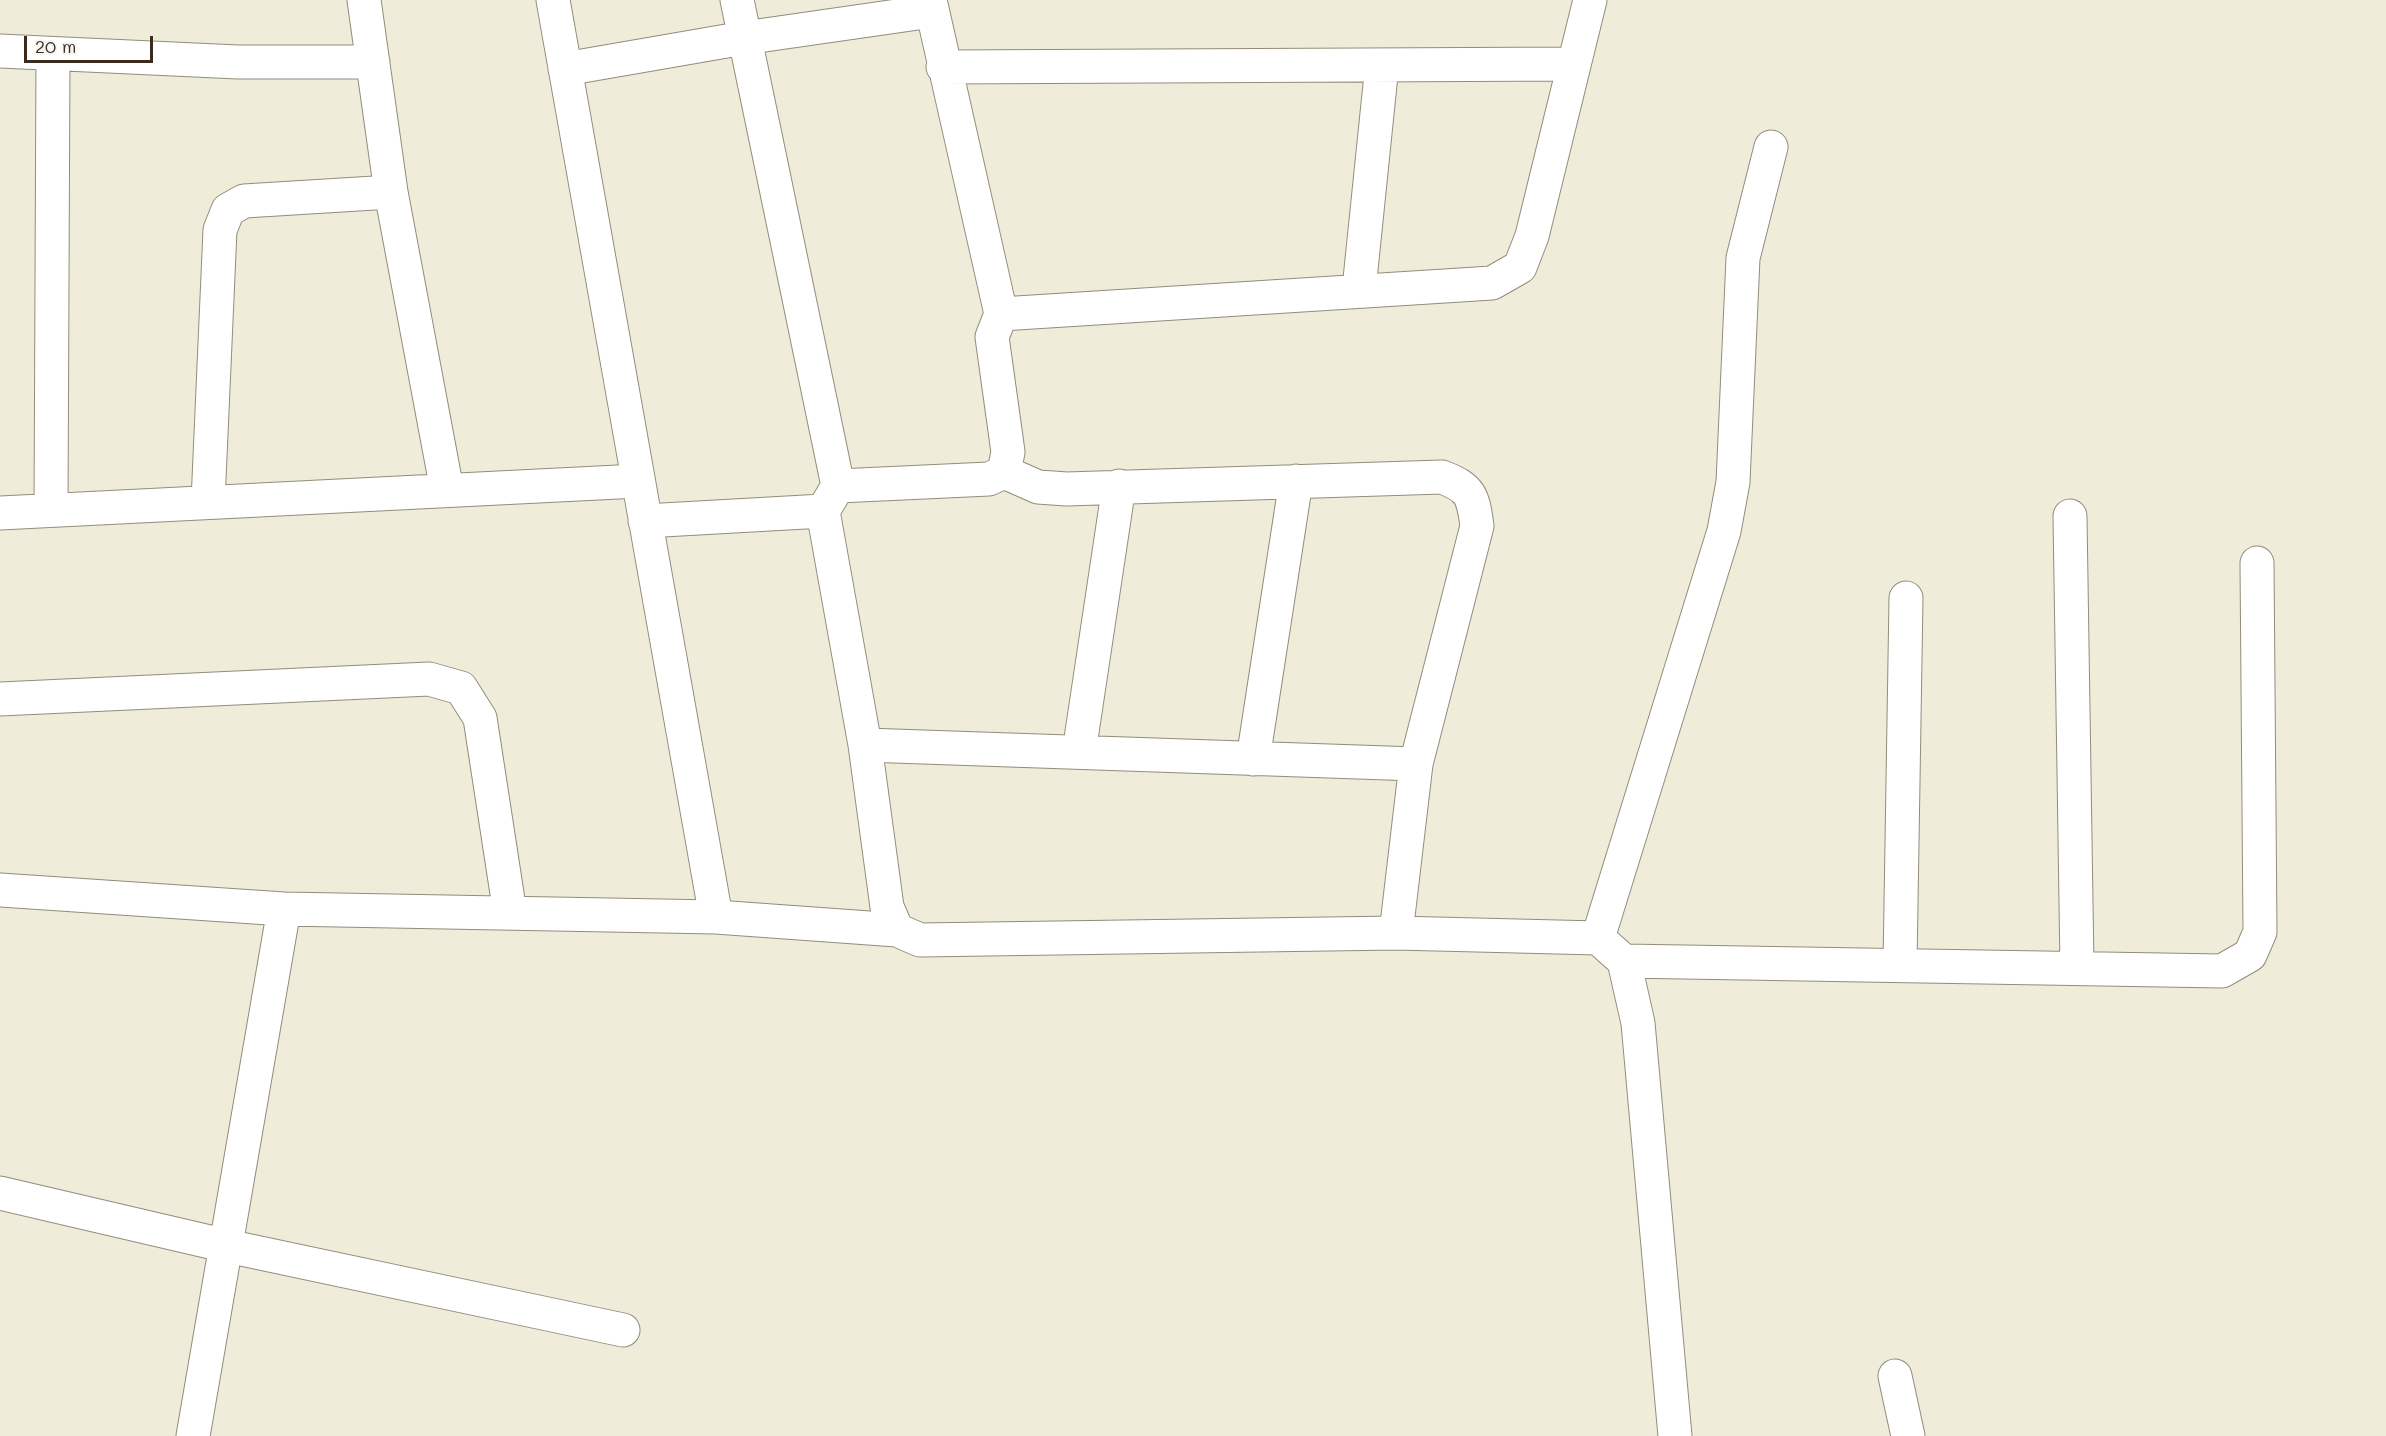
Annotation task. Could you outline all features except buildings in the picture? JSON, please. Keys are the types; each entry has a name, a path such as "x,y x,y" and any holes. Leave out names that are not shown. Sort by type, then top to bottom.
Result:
{"street":[{"path":"364,0 391,192 447,490"},
{"path":"553,0 716,917"},
{"path":"737,0 830,499 887,908 897,930"},
{"path":"1001,314 1492,282 1520,267 1532,236 1590,0"},
{"path":"565,69 931,6 943,67 1001,314 992,337 1008,452 1004,472"},
{"path":"0,51 238,62 373,62"},
{"path":"51,510 53,54"},
{"path":"943,67 1573,64"},
{"path":"1359,289 1382,65"},
{"path":"1598,938 1724,531 1733,483 1743,258 1771,147"},
{"path":"208,502 220,230 228,210 244,201 391,192"},
{"path":"645,521 988,478 1004,472 1038,487 1067,489 1442,477 1460,484 1474,499 1478,526 1416,764 1396,933"},
{"path":"0,513 638,480"},
{"path":"1252,759 1296,481"},
{"path":"1079,752 1119,486"},
{"path":"2070,516 2077,967"},
{"path":"1624,961 2222,971 2250,956 2260,932 2257,563"},
{"path":"1900,965 1906,598"},
{"path":"0,699 429,678 461,688 480,718 510,913"},
{"path":"865,745 1416,764"},
{"path":"0,890 284,909 716,917 897,930 920,940 1396,933 1598,938 1624,961 1638,1023 1675,1436"},
{"path":"193,1436 284,909"},
{"path":"0,1193 227,1246 623,1330"},
{"path":"1895,1376 1908,1436"}]}
